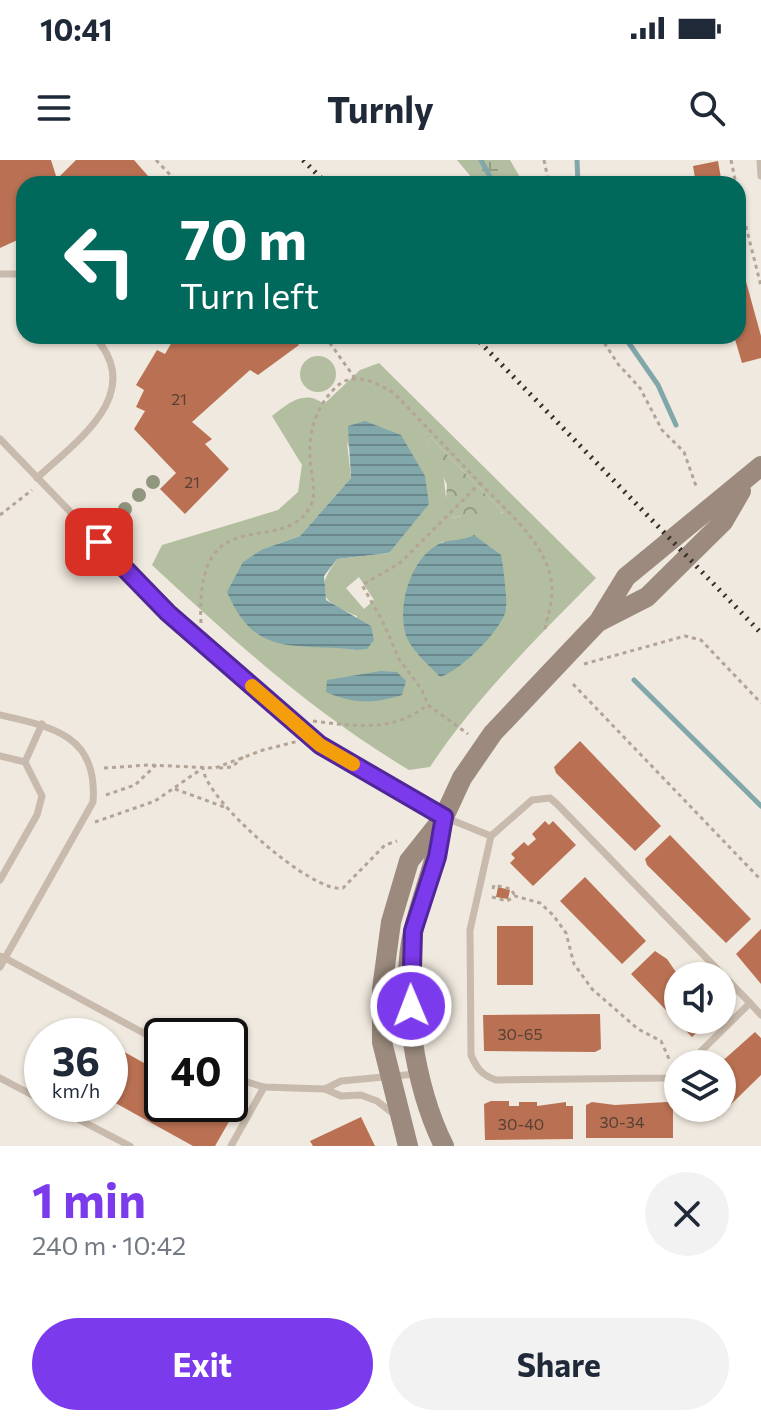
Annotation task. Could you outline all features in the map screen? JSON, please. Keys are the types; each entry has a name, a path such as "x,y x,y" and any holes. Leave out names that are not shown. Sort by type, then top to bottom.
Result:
{"street":[{"path":"408,1146 388,1077 382,1042 382,989 391,922 409,861 444,817 462,778 484,746 599,621 626,577 755,472"},
{"path":"444,817 437,857 413,931 411,1006 418,1074 444,1146"}],"lane":[{"path":"760,160 761,176"},
{"path":"40,480 107,406 112,363 101,344"},
{"path":"0,439 168,613 313,738 444,817 491,836"},
{"path":"0,715 42,724 72,738 92,769 93,800 2,957 0,967"},
{"path":"25,762 42,724"},
{"path":"0,756 25,762 42,796 37,815 0,880"},
{"path":"664,1078 496,1080 484,1076 471,1055 470,930 491,836 532,800 550,798 761,1015"},
{"path":"2,957 144,1033"},
{"path":"702,1050 750,1003"},
{"path":"325,1089 341,1081 418,1074"},
{"path":"0,1078 24,1091"},
{"path":"248,1082 264,1087 325,1089 341,1096 361,1095 377,1101 398,1117"},
{"path":"231,1146 264,1087"},
{"path":"84,1122 130,1146"}],"path":[{"path":"156,160 171,176"},
{"path":"746,227 761,286"},
{"path":"331,344 354,377"},
{"path":"605,344 640,388 662,430 684,452 696,486"},
{"path":"199,640 202,579 209,561 228,542 280,528 298,519 311,505 314,485 309,449 313,424 321,403 343,379 354,377 394,393 524,529 545,565 552,588 544,633"},
{"path":"0,515 40,480"},
{"path":"480,483 400,563 362,585 399,659 422,690 428,705 484,746"},
{"path":"546,676 685,636 701,640 761,703"},
{"path":"573,684 761,880"},
{"path":"293,721 390,726 411,718 428,705"},
{"path":"92,769 156,765 232,767 245,755 313,738"},
{"path":"93,800 135,785 156,765"},
{"path":"80,825 131,812 175,789 203,768"},
{"path":"203,768 209,785 247,831 319,884 334,890 351,880 385,845 397,841"},
{"path":"175,789 228,808"},
{"path":"515,896 507,901 491,897 494,885 511,889 515,896 540,903 566,933 574,964 592,989 625,1019 661,1041 665,1050"},
{"path":"479,888 493,891"}],"green space":[{"path":"457,160 510,160 519,176 470,176"},
{"path":"318,356 331,361 336,374 331,387 318,392 305,387 300,374 305,361"},
{"path":"379,363 596,578 488,692 430,767 409,770 340,724 244,648 152,565 162,545 278,510 298,492 302,465 272,416 303,398 324,404 360,370","holes":["430,437 503,513 452,518 447,507 443,471 428,442","347,442 390,553 337,559 325,580 325,595 329,601 357,616 356,650 335,647 263,549 300,536 351,478","441,542 460,542 502,588 507,609","359,577 374,600 364,609 346,588"]},
{"path":"429,436 503,512 492,516 452,518 445,513 447,485 428,442"}],"water":[{"path":"365,421 401,435 425,476 429,504 389,553 337,559 324,576 326,600 371,626 374,640 367,649 356,650 280,644 264,638 238,614 227,592 243,562 263,549 300,536 351,478 348,426"},
{"path":"474,535 501,555 506,610 503,619 479,649 440,677 417,654 407,638 404,600 413,573 429,551 443,542"},
{"path":"381,671 397,672 406,681 402,695 364,701 345,699 326,692 327,680"}],"building":[{"path":"0,160 51,160 56,176 16,176 16,241 0,248"},
{"path":"76,160 134,160 148,176 60,176"},
{"path":"718,161 721,176 695,176 693,166"},
{"path":"746,281 761,336 761,358 742,363 736,344 746,344"},
{"path":"171,344 299,345 258,375 250,370 192,422 212,439 205,444 229,469 185,514 160,489 176,473 134,429 145,411 136,407 144,390 136,385 157,350 165,354"},
{"path":"580,741 661,826 635,851 556,773 554,767"},
{"path":"545,821 549,825 553,821 576,845 533,886 510,863 515,858 511,854 524,842 528,846 536,839 532,834"},
{"path":"670,835 751,919 726,943 647,865 645,859"},
{"path":"585,877 646,941 622,964 560,901"},
{"path":"498,887 510,890 508,899 496,897"},
{"path":"497,926 533,926 533,985 497,985"},
{"path":"761,929 761,984 736,954"},
{"path":"655,951 667,959 669,962 664,962 664,1008 631,974"},
{"path":"600,1014 601,1049 595,1052 484,1051 483,1015"},
{"path":"755,1032 761,1038 761,1075 736,1099 736,1050"},
{"path":"128,1054 144,1063 144,1119 128,1110"},
{"path":"509,1101 509,1106 519,1106 519,1102 537,1102 537,1106 566,1102 566,1106 573,1106 573,1139 485,1140 484,1104"},
{"path":"592,1102 615,1105 664,1102 664,1122 673,1122 673,1138 586,1138 586,1105"},
{"path":"361,1117 375,1146 313,1146 310,1141"},
{"path":"150,1122 229,1122 215,1146 193,1146"}],"waterway":[{"path":"481,160 490,176"},
{"path":"577,160 578,176"},
{"path":"630,344 658,385 676,425"},
{"path":"634,680 761,806"}],"railway":[{"path":"303,160 319,176"},
{"path":"482,344 761,633"}],"slow traffic":[{"path":"252,686 320,745 353,764"}],"route":[{"path":"99,542 168,613 320,745 444,817 437,857 413,931 411,1006"}]}
